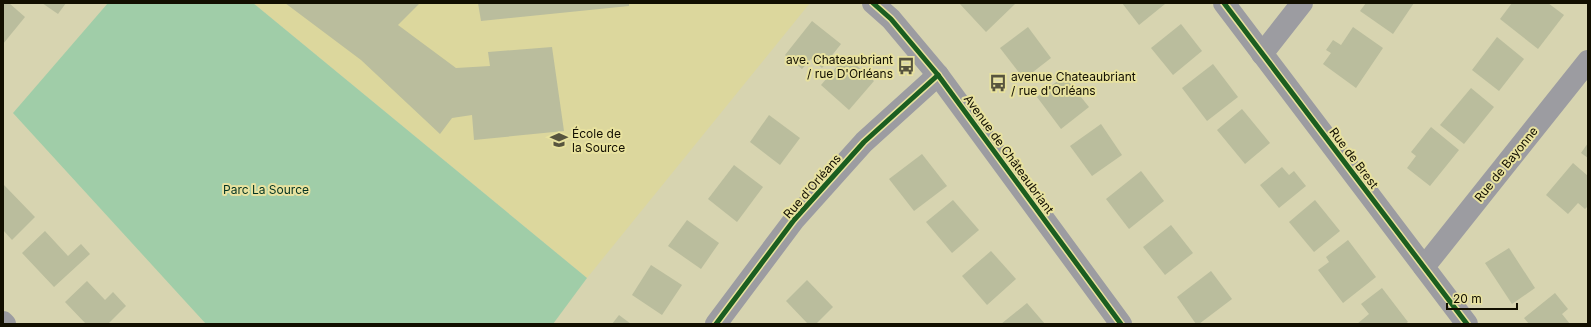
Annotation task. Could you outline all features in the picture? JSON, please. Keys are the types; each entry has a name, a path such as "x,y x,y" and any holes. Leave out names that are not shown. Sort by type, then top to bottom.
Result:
{"street":[{"name":"Avenue de Châteaubriant","path":"873,3 891,19 938,75 1121,324"},
{"name":"Rue de Brest","path":"1224,3 1467,324"},
{"path":"1262,54 1302,3"},
{"name":"Rue de Bayonne","path":"1424,267 1588,61"},
{"name":"Rue d'Orléans","path":"724,320 794,220 864,142 938,75"}],"shaded area":[{"name":"École de la Source","path":"253,3 810,3 587,278"}],"green space":[{"name":"Parc La Source","path":"108,3 253,3 587,278 553,324 206,324 13,113"}],"building":[{"path":"3,3 9,3 25,17 3,44"},
{"path":"42,3 66,3 58,14"},
{"path":"285,3 420,3 398,25 456,68 490,66 488,52 552,47 564,131 474,140 472,115 452,118 440,134 361,60"},
{"path":"478,3 629,3 629,6 481,21"},
{"path":"959,3 1014,3 1015,4 986,32"},
{"path":"1122,3 1164,3 1165,4 1139,25"},
{"path":"1366,3 1414,3 1393,34 1360,11"},
{"path":"1512,3 1548,3 1564,15 1538,49 1500,19"},
{"path":"812,21 841,44 822,68 811,59 802,69 785,55"},
{"path":"1181,24 1202,51 1173,75 1151,48"},
{"path":"1028,27 1051,58 1024,79 1000,48"},
{"path":"1353,27 1383,48 1356,88 1323,64 1331,53 1326,50 1333,40 1341,45"},
{"path":"1497,37 1524,59 1499,91 1472,70"},
{"path":"846,56 874,81 849,110 821,85"},
{"path":"1213,64 1238,97 1207,121 1182,88"},
{"path":"1064,76 1089,107 1061,129 1037,97"},
{"path":"1471,88 1494,107 1464,144 1440,125"},
{"path":"1242,109 1270,143 1245,164 1217,130"},
{"path":"769,115 800,138 780,165 750,142"},
{"path":"1101,124 1122,155 1092,176 1070,146"},
{"path":"1431,127 1459,150 1430,186 1407,168 1416,156 1411,152"},
{"path":"1588,143 1588,158 1581,153"},
{"path":"922,154 947,186 914,211 889,179"},
{"path":"1573,163 1588,176 1588,206 1585,209 1578,203 1568,214 1546,195"},
{"path":"734,165 763,187 737,222 708,199"},
{"path":"1282,167 1289,175 1294,171 1306,186 1279,208 1260,185"},
{"path":"1141,171 1164,201 1129,229 1106,199"},
{"path":"3,184 35,217 12,240 3,230"},
{"path":"953,200 979,230 952,253 926,222"},
{"path":"1315,200 1340,231 1314,252 1289,222"},
{"path":"687,220 719,243 701,269 668,246"},
{"path":"1171,225 1193,253 1165,275 1143,247"},
{"path":"45,231 68,256 81,244 90,254 54,287 22,253"},
{"path":"1348,240 1376,277 1343,303 1318,270 1329,262 1326,257"},
{"path":"1509,248 1535,288 1512,304 1485,263"},
{"path":"991,251 1016,279 987,305 962,276"},
{"path":"651,265 682,285 662,315 632,295"},
{"path":"1211,271 1232,299 1199,324 1196,324 1177,297"},
{"path":"807,280 833,307 816,324 808,324 786,301"},
{"path":"87,281 105,300 113,292 126,306 108,324 86,324 65,302"},
{"path":"1382,288 1408,322 1405,324 1357,324 1369,314 1361,304"},
{"path":"1555,293 1568,309 1562,314 1570,324 1529,324 1524,318"},
{"path":"1027,303 1045,324 1001,324"},
{"path":"619,315 631,324 612,324"}],"cycle path":[{"path":"873,3 891,19 938,75 1121,324"},
{"path":"1224,3 1467,324"},
{"path":"716,324 794,220 864,142 938,75"}],"place":[{"name":"ave. Chateaubriant / rue D'Orléans","path":"906,66"},
{"name":"avenue Chateaubriant / rue d'Orléans","path":"998,83"},
{"name":"École de la Source","path":"559,140"}]}
